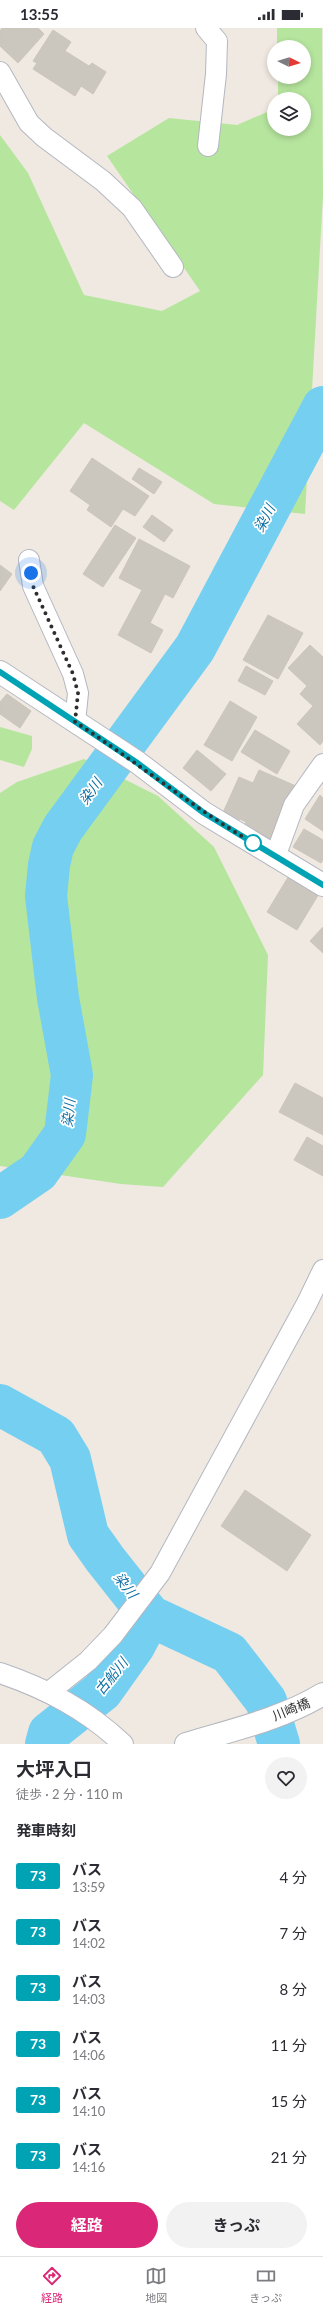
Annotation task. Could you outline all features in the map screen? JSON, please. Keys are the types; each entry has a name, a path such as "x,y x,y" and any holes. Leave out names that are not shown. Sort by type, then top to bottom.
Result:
{"main road":[{"path":"0,672 136,762 204,813 323,885"},
{"name":"川崎橋","path":"186,1744 258,1722 308,1703 323,1694"}],"street":[{"path":"206,28 217,41 216,74 208,146"},
{"path":"0,72 29,123 44,137 102,181 132,208 173,267"},
{"path":"30,560 33,586 73,674 78,693 75,722"},
{"path":"275,857 294,805 323,764"},
{"path":"56,1695 113,1635 160,1573 307,1303 323,1270"},
{"path":"0,1673 56,1695 104,1726 123,1744"}],"green space":[{"path":"277,28 322,28 323,195 305,514 214,504 84,423 14,510 0,501 0,135 28,173 84,295 162,311 200,291 107,156 169,118 237,125 267,112 267,136 311,136 311,92 278,92 278,84 311,84 311,40 277,40"},
{"path":"0,727 32,736 32,749 24,767 0,760"},
{"path":"84,759 158,796 214,847 268,955 263,1075 163,1187 121,1184 0,1166 0,793 17,782"}],"building":[{"path":"2,28 38,28 44,34 18,63 0,46 0,31"},
{"path":"53,30 71,42 65,51 89,66 92,63 106,72 93,94 81,86 75,96 33,69 37,63 33,61"},
{"path":"92,458 149,496 135,516 123,509 111,527 87,510 90,505 70,491"},
{"path":"139,468 162,482 154,494 132,479"},
{"path":"152,515 173,530 164,542 143,527"},
{"path":"115,525 136,538 103,587 83,574"},
{"path":"139,539 190,566 173,598 165,594 150,623 163,630 151,653 118,635 142,590 119,578"},
{"path":"0,565 12,574 0,591"},
{"path":"268,615 303,633 278,679 243,660"},
{"path":"310,645 323,657 323,741 320,745 297,724 313,706 300,694 307,686 288,668"},
{"path":"246,666 273,681 265,695 238,681"},
{"path":"7,694 31,711 20,728 0,714 0,702"},
{"path":"230,701 257,717 232,761 204,745"},
{"path":"255,730 290,751 277,774 241,752"},
{"path":"197,750 226,774 211,791 183,768"},
{"path":"259,770 296,786 273,840 244,827 246,822 240,819 237,823 221,817 239,777 253,783"},
{"path":"320,795 323,798 323,831 305,819"},
{"path":"304,829 323,840 323,860 321,863 293,847"},
{"path":"290,874 320,892 297,930 267,912"},
{"path":"323,927 323,953 310,941"},
{"path":"295,1083 323,1098 323,1135 279,1112"},
{"path":"307,1137 323,1146 323,1176 294,1160"},
{"path":"245,1490 311,1535 287,1571 221,1526"}],"waterway":[{"name":"染川","path":"0,1198 38,1172 65,1134 72,1075 58,998 46,896 49,865 53,847 63,828 195,648 323,407"},
{"name":"染川","path":"0,1405 56,1436 70,1459 88,1535 105,1559 150,1616 229,1653 266,1701 279,1744"},
{"name":"古船川","path":"46,1744 49,1733 102,1691 134,1646 150,1616"}],"bus line":[{"name":"73","path":"0,672 136,762 204,813 323,885"}],"route":[{"path":"31,573 33,586 73,674 78,693 75,722 136,762 204,813 253,843"}]}
